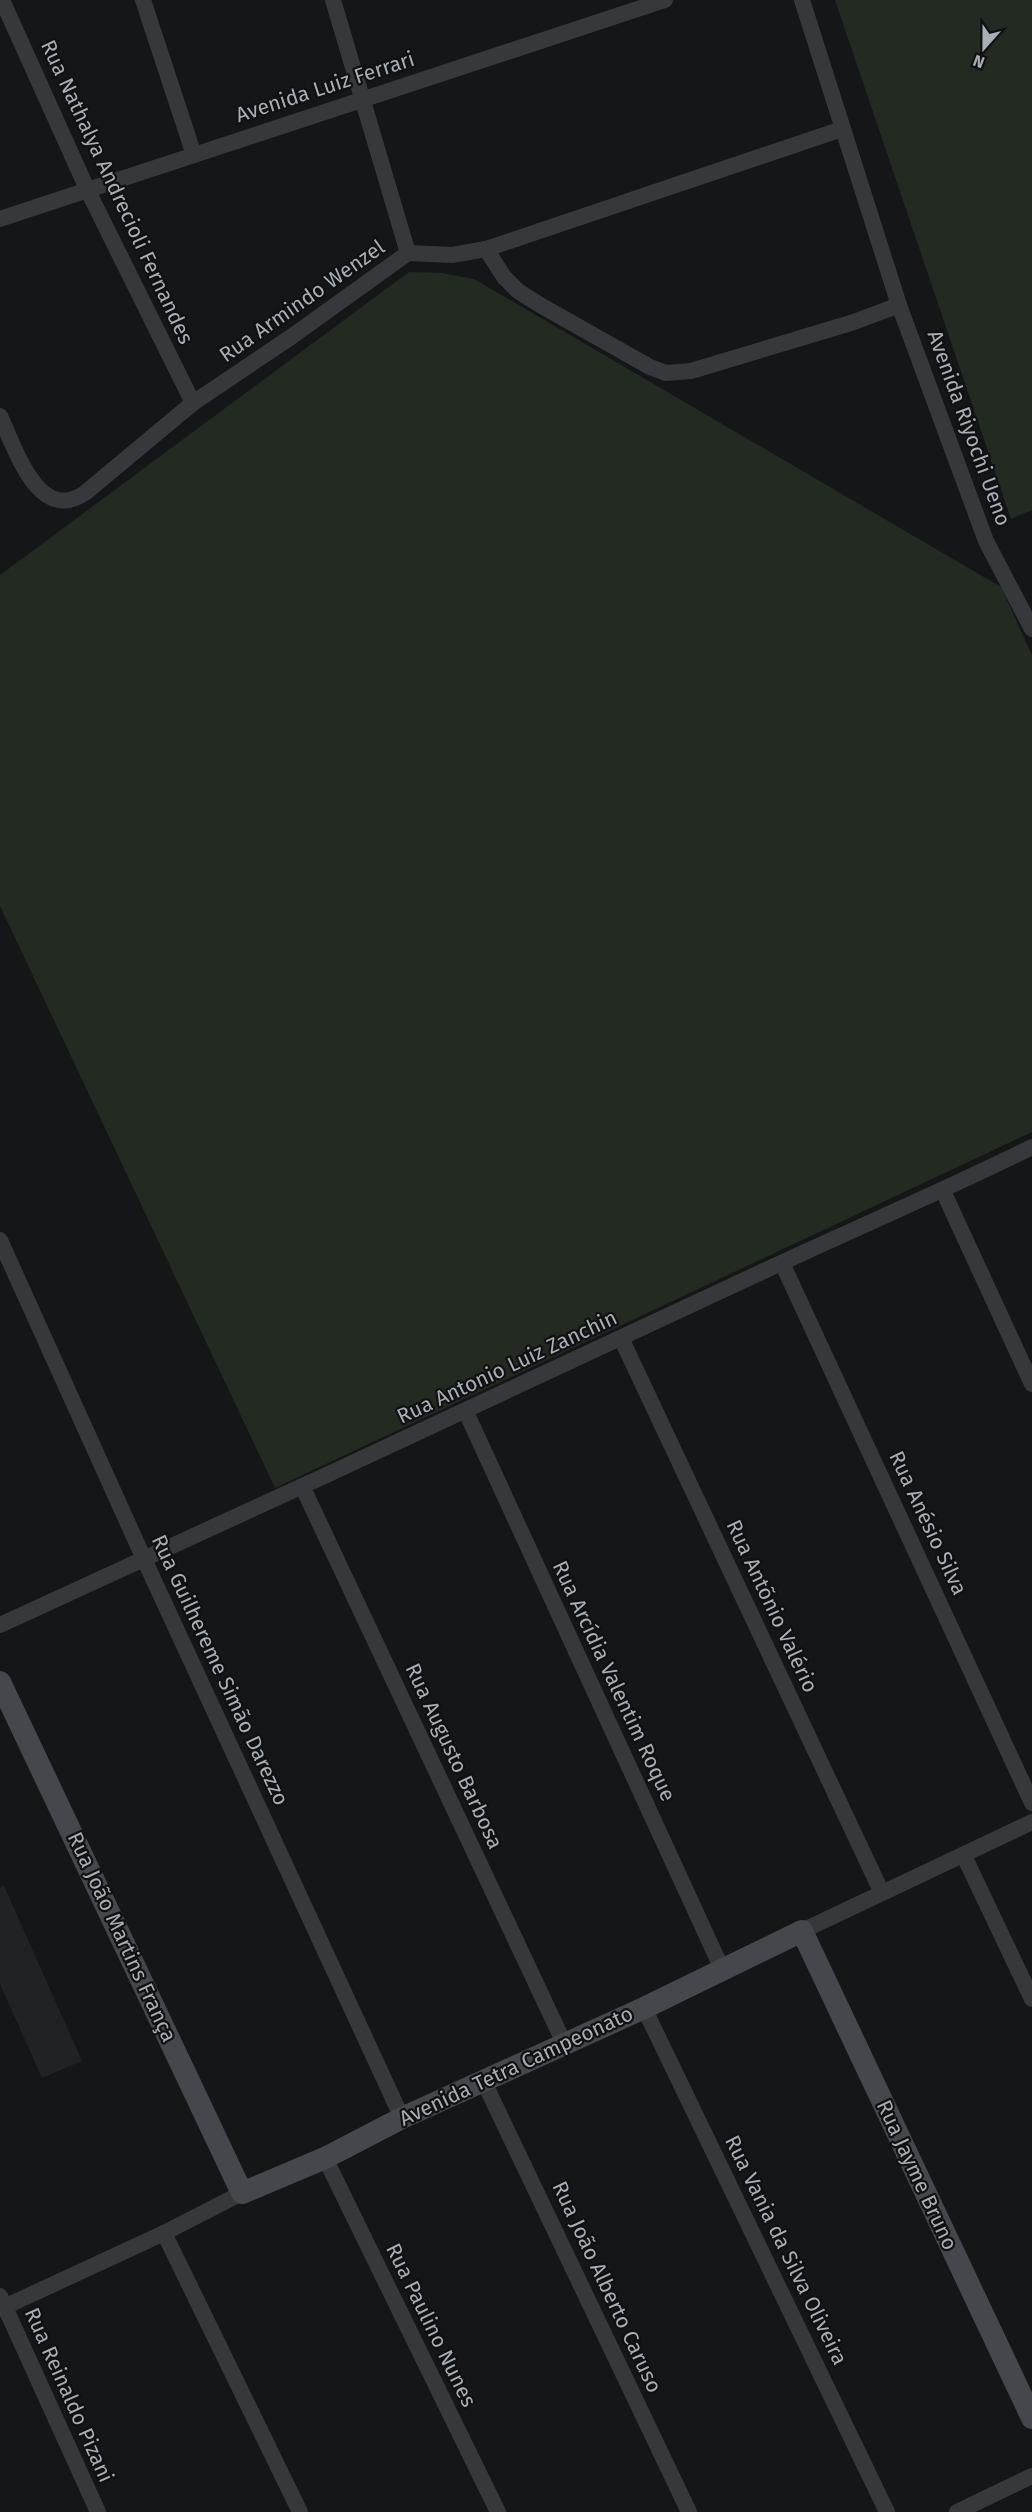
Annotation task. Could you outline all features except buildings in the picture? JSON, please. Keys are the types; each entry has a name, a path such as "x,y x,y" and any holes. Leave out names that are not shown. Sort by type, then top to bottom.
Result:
{"main road":[{"name":"Rua João Martins França","path":"0,1682 242,2193"},
{"name":"Avenida Tetra Campeonato","path":"242,2193 325,2158 402,2118 644,2008 802,1931"},
{"name":"Rua Jayme Bruno","path":"802,1931 1032,2418"}],"street":[{"name":"Rua Nathalya Andrecioli Fernandes","path":"2,0 88,191 193,403"},
{"path":"143,0 194,155"},
{"path":"333,0 408,253"},
{"name":"Avenida Luiz Ferrari","path":"0,219 665,0"},
{"name":"Avenida Riyochi Ueno","path":"802,0 899,305 986,541 1030,618"},
{"name":"Rua Armindo Wenzel","path":"0,416 34,485 42,493 58,500 75,498 85,493 193,403 291,337 408,253 452,255 486,249 842,129"},
{"path":"486,249 504,278 518,291 570,322 666,373 691,371 854,322 899,305"},
{"name":"Rua Antonio Luiz Zanchin","path":"0,1625 303,1488 782,1263 943,1191 1032,1147"},
{"path":"943,1191 1032,1384"},
{"name":"Rua Guilhereme Simão Darezzo","path":"0,1240 144,1559 402,2118"},
{"name":"Rua Anésio Silva","path":"782,1263 1032,1803"},
{"name":"Rua Antõnio Valério","path":"621,1338 882,1893"},
{"name":"Rua Arcídia Valentim Roque","path":"466,1412 722,1969"},
{"name":"Rua Augusto Barbosa","path":"303,1488 564,2043"},
{"name":"Avenida Tetra Campeonato","path":"802,1931 1032,1822"},
{"path":"964,1856 1032,1999"},
{"name":"Rua Vania da Silva Oliveira","path":"644,2008 887,2512"},
{"name":"Rua João Alberto Caruso","path":"484,2082 689,2512"},
{"name":"Rua Paulino Nunes","path":"325,2158 498,2512"},
{"name":"Avenida Tetra Campeonato","path":"2,2304 164,2233 242,2193"},
{"path":"164,2233 300,2512"},
{"name":"Rua Reinaldo Pizani","path":"2,2304 98,2512"},
{"path":"957,2512 1032,2476"}],"shaded area":[{"path":"835,0 1032,0 1032,510 1011,519"},
{"path":"409,272 442,273 474,279 1001,587 1032,655 1032,1132 275,1488 0,906 0,575"},
{"path":"4,1886 82,2061 42,2078 0,1984 0,1888"}]}
